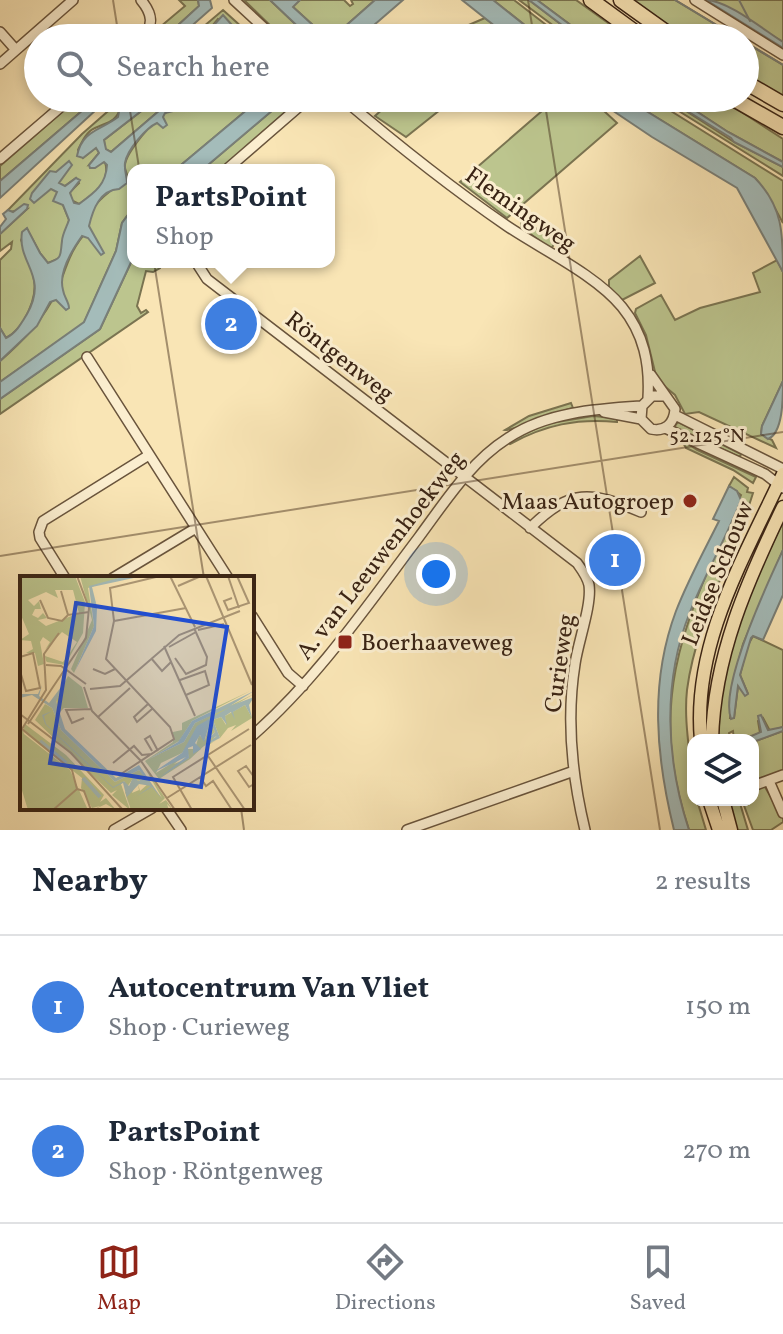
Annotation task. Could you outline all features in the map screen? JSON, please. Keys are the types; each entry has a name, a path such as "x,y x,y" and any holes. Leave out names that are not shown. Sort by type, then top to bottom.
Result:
{"highway":[{"path":"591,0 624,24"},
{"path":"621,0 654,24"},
{"path":"759,90 783,104"},
{"path":"757,112 783,127"}],"main road":[{"name":"Leidse Schouw","path":"701,734 699,707 703,664 721,612 782,479"},
{"name":"Leidse Schouw","path":"712,734 719,671 733,620 783,507"},
{"path":"711,806 719,830"},
{"path":"725,806 731,830"}],"street":[{"path":"46,24 73,0"},
{"path":"141,0 150,24"},
{"path":"234,0 260,24"},
{"path":"695,0 733,24"},
{"path":"0,32 16,50"},
{"path":"759,40 783,55"},
{"path":"0,64 24,43"},
{"path":"0,159 55,112"},
{"path":"233,164 293,112"},
{"name":"Flemingweg","path":"360,112 482,208 606,292 638,331 650,372 665,396"},
{"name":"Röntgenweg","path":"200,268 207,279 463,478"},
{"path":"87,357 227,576"},
{"name":"Flemingweg","path":"645,402 650,372"},
{"path":"665,428 675,415 673,404 665,396 645,402 641,419 651,429 665,428 782,479"},
{"name":"A. van Leeuwenhoekweg","path":"254,734 303,686 463,478 491,450 524,429 558,416 645,402"},
{"name":"A. van Leeuwenhoekweg","path":"601,411 641,419"},
{"path":"675,415 782,479"},
{"path":"64,576 40,538 43,521 149,455"},
{"name":"Curieweg","path":"463,478 577,563 589,584 571,694 574,771 585,830"},
{"path":"530,528 552,509 580,497 605,497 641,512"},
{"path":"116,576 196,528"},
{"path":"254,619 288,673 303,686"},
{"path":"407,830 574,771"},
{"path":"759,784 783,775"},
{"path":"769,781 783,813"},
{"path":"114,830 149,810"},
{"path":"167,810 181,830"}],"green space":[{"path":"179,0 198,0 199,6 179,24 164,24 185,6"},
{"path":"244,0 270,0 295,24 269,24"},
{"path":"300,0 344,0 350,6 353,4 351,0 375,0 348,24 312,24 292,6"},
{"path":"493,0 514,0 545,24 523,24"},
{"path":"519,0 529,0 561,24 551,24"},
{"path":"537,0 576,0 609,24 569,24"},
{"path":"631,0 675,0 715,24 666,24"},
{"path":"711,0 783,0 783,42 759,28 759,24 752,24"},
{"path":"223,10 238,24 218,19 214,24 206,24"},
{"path":"485,18 492,24 471,24"},
{"path":"759,50 783,65 783,97 759,83"},
{"path":"62,112 81,112 0,181 0,166"},
{"path":"107,112 119,112 108,123 92,130 78,150 83,158 95,148 98,149 99,153 89,165 105,162 106,176 95,192 79,204 71,200 70,192 79,183 76,178 65,186 63,205 69,220 60,258 48,263 27,229 21,240 35,289 22,323 6,338 0,328 0,260 11,249 12,242 0,251 0,234 27,209 8,210"},
{"path":"140,112 158,112 111,152 105,149 104,140"},
{"path":"244,112 182,164 127,164 127,174 125,165 135,145 165,113"},
{"path":"270,112 285,112 227,164 209,164"},
{"path":"379,112 437,112 406,137 375,116"},
{"path":"541,112 605,112 617,123 507,218 460,182"},
{"path":"648,112 672,112 783,181 783,223 755,178"},
{"path":"680,112 688,112 734,142 783,167 783,176"},
{"path":"697,112 742,112 783,139 783,162"},
{"path":"127,178 127,216 122,223 116,251 84,323 0,382 0,361 46,311 73,252 89,229 91,212 107,193"},
{"path":"522,219 556,241 551,249 521,227"},
{"path":"640,256 655,283 622,300 609,287 609,280"},
{"path":"777,260 783,272 783,381 761,434 772,440 776,448 699,412 685,414 675,395 657,380 646,335 635,313 636,309 661,295 675,320 700,308 760,292 753,273"},
{"path":"128,268 160,268 153,272 146,271 137,306 141,313 148,312 0,414 0,399 100,329"},
{"path":"571,403 573,408 505,430 529,416"},
{"path":"593,416 617,418 617,422 562,424 510,444 508,442 545,424"},
{"path":"678,422 741,454 740,457 673,428"},
{"path":"681,439 697,450 756,477 753,483 686,448"},
{"path":"734,477 748,488 747,492 753,493 698,639 687,690 687,806 699,806 706,830 689,830 676,782 671,738 672,697 678,657 689,619 741,495 729,486"},
{"path":"783,521 783,550 743,644 734,678 730,718 734,718 738,686 748,694 740,675 753,636 783,650 783,727 770,731 763,718 758,721 760,733 757,734 733,734 733,731 717,734 722,676 749,594"},
{"path":"783,731 783,773 759,782 759,740"},
{"path":"759,787 765,787 783,818 783,822 771,830 753,830 744,806 759,806"},
{"path":"729,806 741,806 748,830 734,830"}],"water":[{"path":"198,0 210,0 212,8 194,24 179,24 199,6"},
{"path":"270,0 300,0 293,7 312,24 295,24"},
{"path":"375,0 403,0 375,24 348,24"},
{"path":"462,0 493,0 523,24 492,24"},
{"path":"529,0 537,0 569,24 561,24"},
{"path":"706,0 724,5 757,24 744,24"},
{"path":"223,15 231,24 215,24"},
{"path":"759,26 783,42 783,48 759,33"},
{"path":"81,112 94,112 0,198 0,181"},
{"path":"119,112 140,112 104,140 106,149 111,152 158,112 169,112 163,117 167,125 163,128 157,123 133,146 126,158 127,183 107,193 98,202 89,226 104,253 101,255 88,238 82,236 74,248 62,276 69,308 66,310 56,300 50,302 37,326 0,361 0,328 6,338 13,334 33,301 34,279 24,253 22,232 27,228 48,263 60,255 69,220 63,205 53,201 57,192 51,189 34,203 30,199 32,193 50,171 56,172 69,161 72,165 59,183 65,186 76,178 80,180 70,193 74,203 79,204 94,192 102,183 107,165 104,162 90,168 89,165 99,153 96,148 83,158 77,156 79,147 87,136 118,117"},
{"path":"244,112 270,112 209,164 182,164"},
{"path":"615,112 648,112 755,178 771,200 780,222 783,272 737,188"},
{"path":"689,112 697,112 783,162 783,167 734,142"},
{"path":"24,204 28,205 27,209 0,234 0,227 6,219 3,214 8,210 13,212"},
{"path":"127,216 128,268 100,329 0,399 0,382 84,322 116,251 122,223"},
{"path":"783,381 779,423 773,436 768,439 761,434 762,426"},
{"path":"729,486 737,491 741,500 690,612 675,666 671,693 672,749 689,830 674,830 660,748 658,720 662,665 676,611 719,521 713,519"},
{"path":"783,550 783,595 763,640 751,638 740,675 748,694 745,696 738,686 734,718 731,719 729,704 738,660"},
{"path":"761,715 768,730 783,727 783,731 759,740 759,734 756,734 761,732 758,716"}],"waterway":[{"path":"675,0 715,24"},
{"path":"739,0 750,21"},
{"path":"759,50 783,65"}],"place":[{"name":"PartsPoint","path":"231,324"},
{"name":"Maas Autogroep","path":"690,501"},
{"name":"Autocentrum Van Vliet","path":"615,560"},
{"name":"Boerhaaveweg","path":"345,642"}]}
